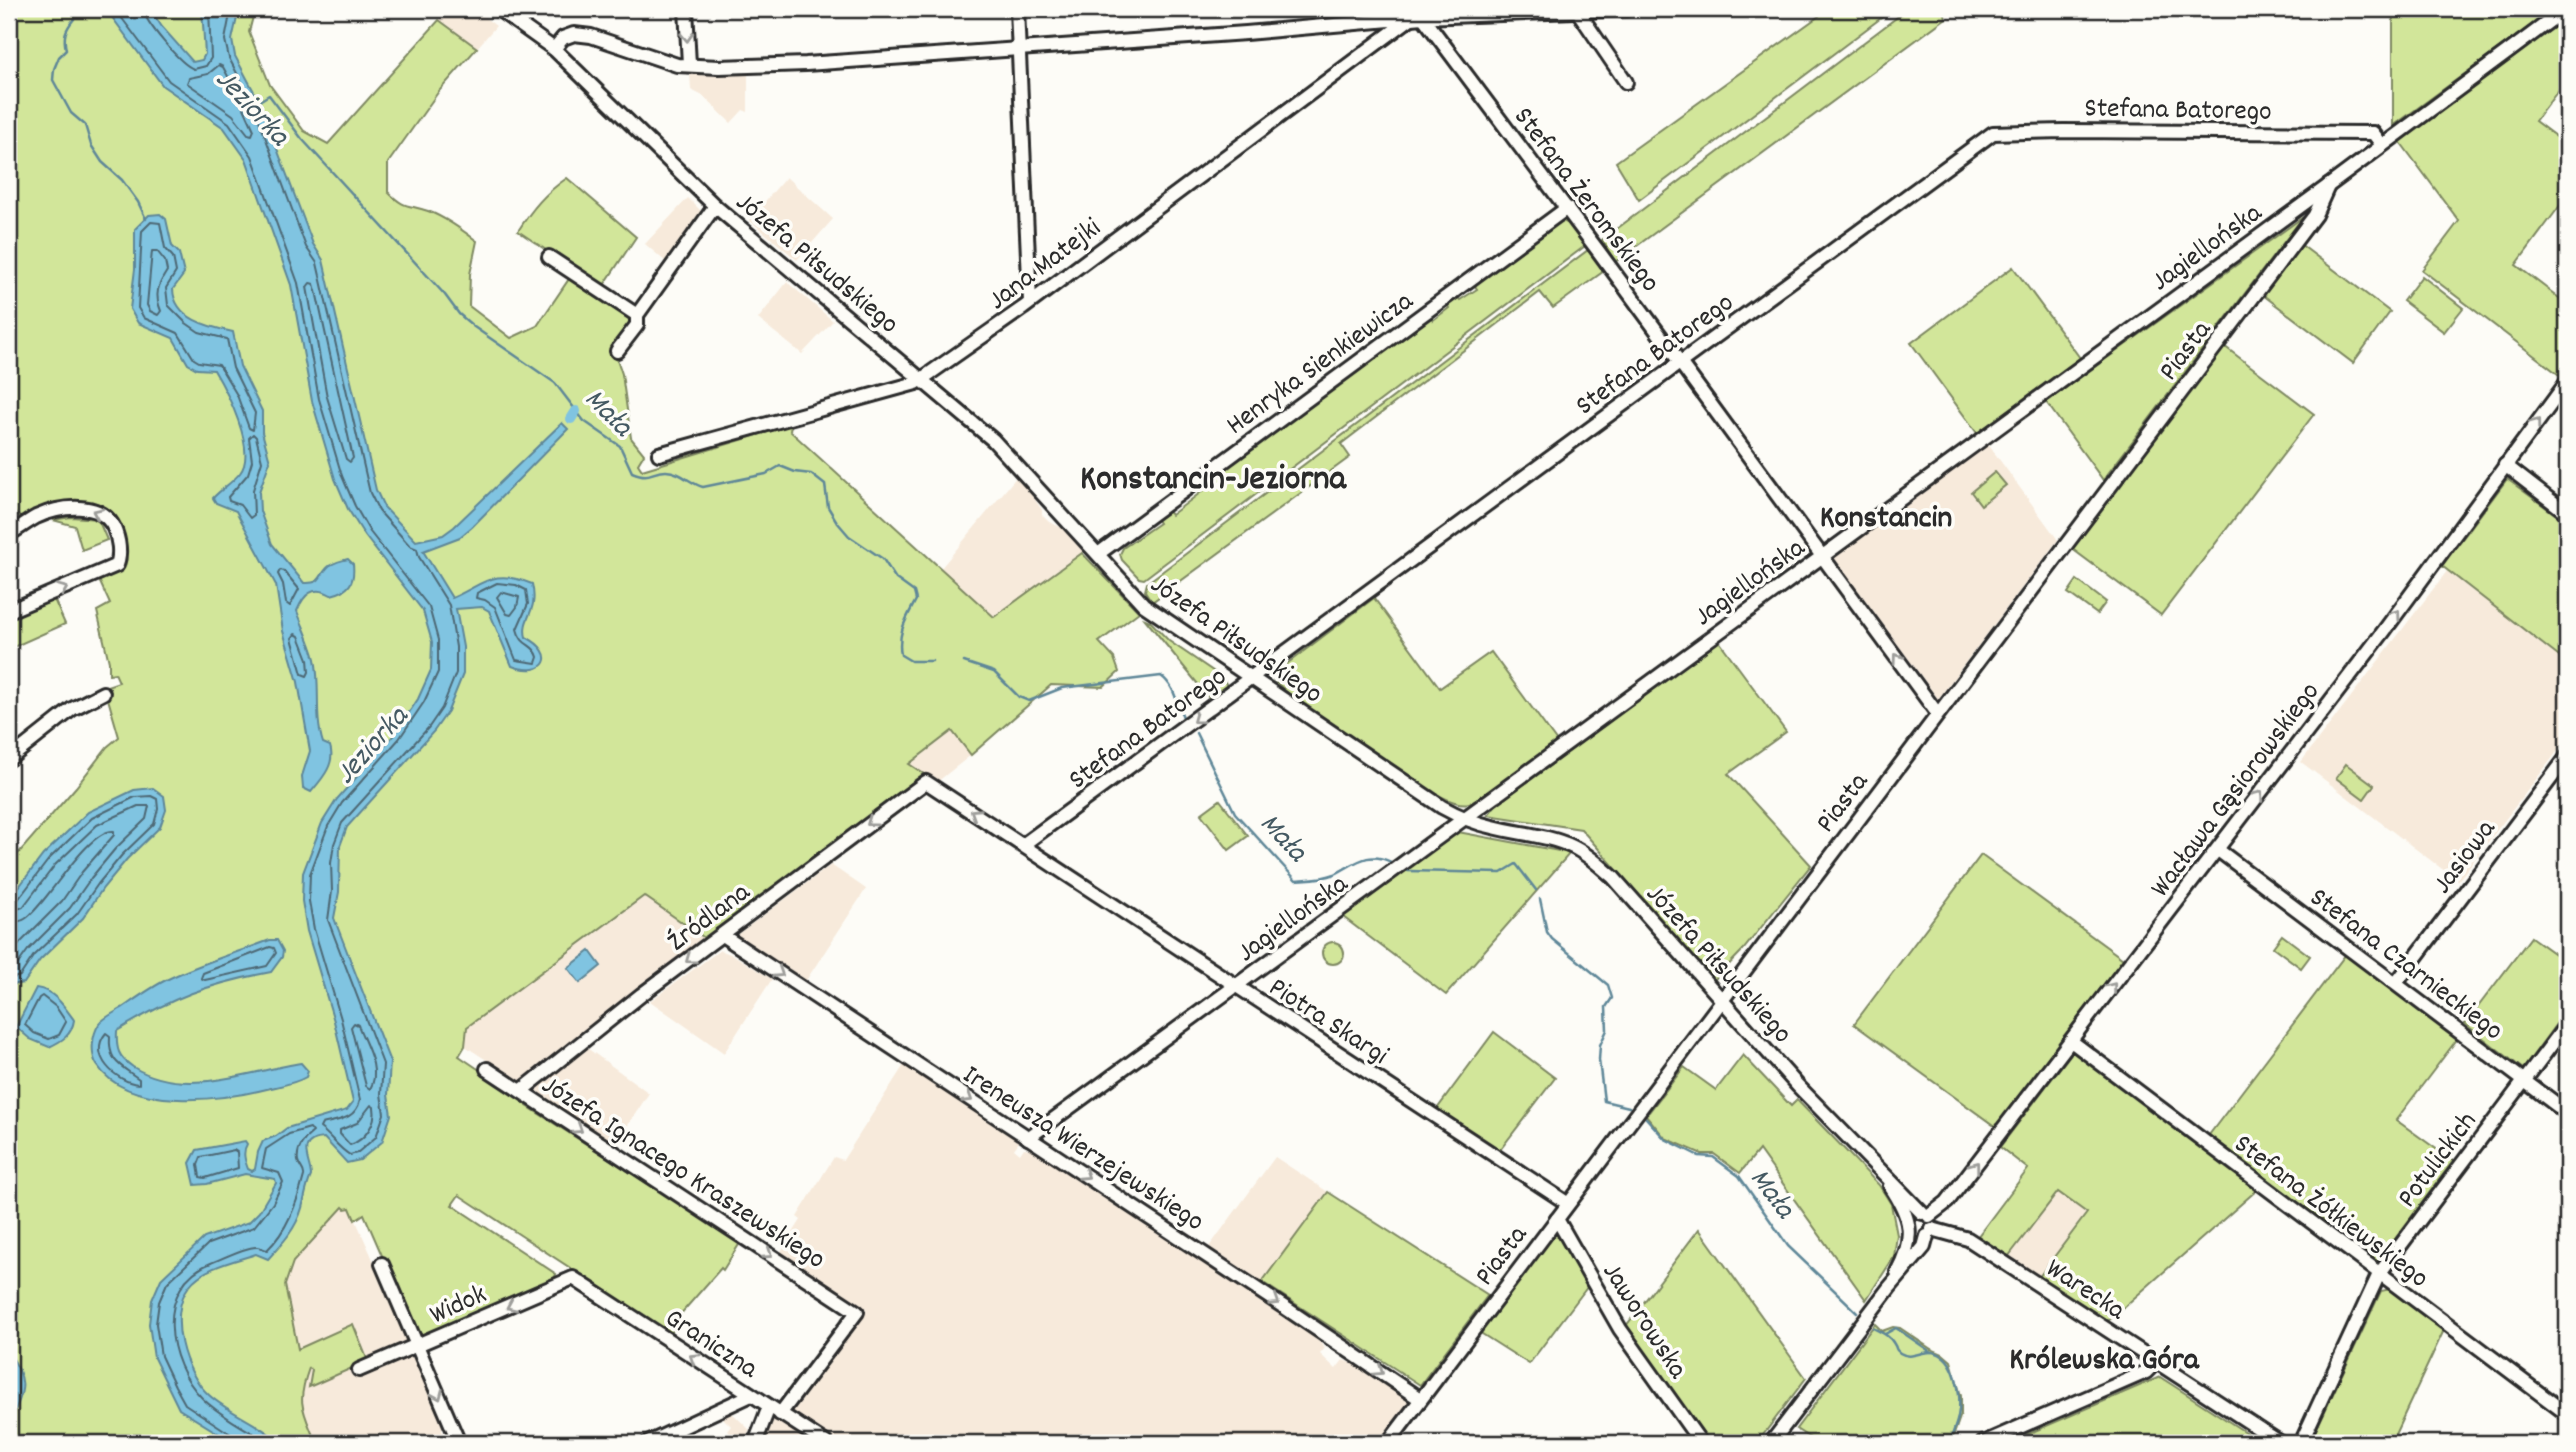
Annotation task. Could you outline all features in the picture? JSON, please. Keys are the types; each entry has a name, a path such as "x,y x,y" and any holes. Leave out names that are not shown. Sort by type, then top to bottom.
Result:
{"street":[{"name":"Józefa Piłsudskiego","path":"498,9 554,48 715,206 993,440 1148,608 1442,807 1463,818 1494,827 1548,837 1590,857 1613,877 1798,1086 1881,1171 1927,1223"},
{"path":"686,9 689,65"},
{"path":"1017,9 1030,302"},
{"path":"554,48 563,38 574,34 592,36 677,65 719,67 806,64 1246,33 1417,17 1627,9"},
{"path":"1577,10 1626,82"},
{"name":"Jagiellońska","path":"1028,1138 2564,12"},
{"name":"Stefana Żeromskiego","path":"1417,17 1567,208 1937,713"},
{"name":"Jana Matejki","path":"659,454 916,383 1417,17"},
{"name":"Stefana Batorego","path":"1024,844 1993,133 2373,133 2382,145"},
{"name":"Piasta","path":"1388,1443 2315,215 2328,186"},
{"path":"617,351 636,325 637,314 715,206"},
{"name":"Henryka Sienkiewicza","path":"1098,554 1567,208"},
{"path":"549,257 637,314"},
{"name":"Wacława Gąsiorowskiego","path":"1927,1223 1947,1202 2218,850 2384,631 2567,382"},
{"path":"2505,465 2567,513"},
{"path":"9,534 37,517 73,508 90,509 105,515 111,522 120,558 117,565 9,611"},
{"path":"9,759 72,709 103,693"},
{"name":"Jasiowa","path":"2397,982 2567,757"},
{"name":"Piotra Skargi","path":"926,782 1567,1203"},
{"name":"Źródlana","path":"520,1091 641,995 926,782"},
{"name":"Stefana Czarnieckiego","path":"2218,850 2397,982 2567,1114"},
{"name":"Ireneusza Wierzejewskiego","path":"722,935 1420,1399"},
{"name":"Potulickich","path":"2301,1443 2379,1274 2567,1024"},
{"name":"Stefana Żółkiewskiego","path":"2071,1041 2567,1414"},
{"name":"Józefa Ignacego Kraszewskiego","path":"487,1069 857,1312 774,1410"},
{"name":"Józefa Piłsudskiego","path":"1881,1171 1910,1226"},
{"path":"1771,1443 1924,1247 1927,1223 1915,1214 1904,1260 1889,1289"},
{"name":"Jaworowska","path":"1557,1219 1620,1329 1701,1443"},
{"name":"Warecka","path":"1910,1226 1918,1237 1927,1223 1968,1239 2281,1443"},
{"path":"382,1264 459,1443"},
{"name":"Widok","path":"359,1370 573,1278"},
{"name":"Graniczna","path":"573,1278 825,1443"},
{"path":"1983,1443 2146,1372 2156,1362"},
{"path":"648,1443 751,1395"},
{"path":"755,1443 774,1410"}],"shaded area":[{"path":"448,9 474,9 496,26 477,48 439,20"},
{"path":"748,70 748,112 743,110 731,123 703,96 691,90 690,73"},
{"path":"786,177 833,219 797,260 749,220"},
{"path":"688,198 702,212 666,262 645,244"},
{"path":"787,282 833,321 802,354 758,319"},
{"path":"1988,444 2058,540 1938,699 1834,558"},
{"path":"1018,475 1042,510 1042,515 1049,522 1067,530 1082,549 1082,553 995,617 941,568"},
{"path":"2447,571 2567,663 2567,739 2458,881 2301,762"},
{"path":"952,731 971,755 937,782 909,764"},
{"path":"831,865 866,889 805,982 738,938 738,934"},
{"path":"644,896 709,941 522,1083 465,1046 466,1028"},
{"path":"720,950 772,979 724,1053 650,1001"},
{"path":"587,1048 649,1093 615,1145 531,1090"},
{"path":"904,1065 1016,1138 1019,1142 1014,1149 1020,1154 1024,1148 1035,1150 1311,1333 1325,1348 1320,1354 1336,1369 1343,1360 1364,1368 1408,1397 1407,1405 1378,1443 837,1443 789,1412 867,1310 780,1253 801,1220 797,1217 834,1157 843,1160"},
{"path":"1275,1157 1328,1192 1262,1282 1209,1247"},
{"path":"2058,1191 2087,1212 2039,1277 2008,1257"},
{"path":"343,1206 350,1207 410,1344 368,1361 353,1324 298,1349 285,1285 295,1258"},
{"path":"415,1355 443,1420 442,1431 450,1443 316,1443 302,1409 301,1391 309,1367 312,1370 309,1386 354,1368 359,1379"},
{"path":"731,1412 750,1430 744,1443 727,1431 731,1426 722,1417"},
{"path":"776,1418 816,1443 760,1443 770,1419"}],"green space":[{"path":"9,9 255,9 249,32 270,85 304,131 328,144 439,20 477,48 439,91 388,163 388,192 403,204 428,211 454,224 477,241 470,274 469,306 511,338 537,326 569,279 632,321 613,347 622,374 631,438 644,454 638,464 642,470 791,425 790,431 994,617 1082,553 1139,612 1099,642 1114,658 1119,672 1103,687 1051,685 971,755 952,731 909,764 927,776 709,941 644,896 467,1027 465,1046 459,1056 527,1102 527,1106 740,1243 723,1270 721,1268 678,1317 671,1334 459,1195 452,1205 556,1274 554,1279 424,1337 417,1336 364,1214 355,1220 350,1208 343,1207 293,1262 285,1285 298,1349 353,1324 368,1361 309,1387 312,1370 309,1368 302,1399 316,1443 9,1443 9,864 107,747 119,737 106,692 107,686 119,682 115,673 109,674 109,662 97,611 110,604 98,578 119,567 124,554 91,504 20,525 20,517 9,508"},
{"path":"1893,9 1639,200 1616,162 1819,16 1819,10"},
{"path":"1908,9 1944,9 1946,18 1615,262 1602,240"},
{"path":"2192,9 2551,11 2393,126 2393,14"},
{"path":"2557,24 2567,40 2567,79 2535,121 2567,145 2567,196 2516,265 2567,304 2567,370 2562,377 2422,270 2459,221 2398,139"},
{"path":"567,178 636,237 602,288 518,231 540,202"},
{"path":"2303,217 2103,480 2046,402"},
{"path":"1562,221 1570,224 1585,246 1144,579 1139,578 1122,560 1120,554 1123,548 1159,523 1155,517 1166,509 1171,515 1204,490 1201,484 1429,315 1433,320 1449,308 1446,303 1456,295 1460,300 1477,289 1473,283 1556,222 1558,224"},
{"path":"2300,244 2390,312 2353,363 2263,295"},
{"path":"1588,250 1604,271 1553,308 1540,292 1341,444 1350,457 1152,602 1145,591 1147,583"},
{"path":"2013,267 2080,358 1977,433 1911,343"},
{"path":"2422,276 2463,308 2444,332 2403,301"},
{"path":"2224,346 2314,414 2161,615 2071,548"},
{"path":"1995,472 2006,485 1981,505 1971,492"},
{"path":"2507,479 2567,523 2567,663 2442,566"},
{"path":"71,517 98,519 107,540 82,550 75,526 53,520"},
{"path":"2077,580 2106,602 2097,614 2068,593"},
{"path":"53,597 65,624 9,649 9,615"},
{"path":"1374,598 1440,688 1491,652 1557,742 1488,794 1469,803 1460,803 1432,792 1294,699 1274,680 1284,666"},
{"path":"1145,619 1169,641 1223,678 1227,686 1210,699"},
{"path":"1719,641 1786,732 1728,774 1811,865 1743,950 1714,980 1581,829 1488,815 1496,805"},
{"path":"2346,764 2374,785 2364,799 2336,778"},
{"path":"1220,800 1248,836 1229,850 1201,814"},
{"path":"1458,832 1570,853 1446,995 1343,917"},
{"path":"1981,855 2123,959 1996,1127 1854,1024"},
{"path":"2282,935 2310,956 2301,968 2273,947"},
{"path":"2531,937 2567,963 2567,1009 2523,1069 2465,1024"},
{"path":"1333,942 1341,945 1344,953 1341,961 1333,964 1325,961 1322,953 1325,945"},
{"path":"2346,954 2458,1038 2396,1120 2453,1161 2377,1263 2209,1135"},
{"path":"1494,1032 1555,1078 1500,1150 1437,1109"},
{"path":"2073,1051 2258,1189 2108,1321 2039,1277 2087,1213 2058,1192 2008,1257 1978,1236 2028,1169 2000,1147"},
{"path":"1743,1055 1791,1106 1797,1100 1879,1185 1891,1204 1897,1235 1894,1257 1866,1300 1759,1150 1740,1173 1714,1154 1702,1154 1665,1138 1645,1114 1684,1067 1716,1090"},
{"path":"1328,1192 1488,1295 1420,1385 1262,1282"},
{"path":"1699,1229 1806,1378 1757,1443 1709,1443 1626,1326"},
{"path":"1557,1230 1588,1286 1529,1364 1479,1332"},
{"path":"2390,1289 2444,1330 2391,1443 2310,1443 2381,1291"},
{"path":"1875,1324 1882,1331 1893,1327 1900,1328 1951,1361 1961,1396 1961,1414 1951,1443 1818,1443 1796,1429"},
{"path":"2160,1377 2262,1443 2007,1443"}],"water":[{"name":"Jeziorka","path":"106,9 150,9 193,62 202,60 205,54 202,9 239,9 232,40 235,56 259,101 313,244 323,260 376,490 384,507 416,541 443,535 454,527 562,423 568,429 472,527 460,537 423,551 452,598 499,577 519,579 532,584 534,594 526,624 526,637 543,650 544,662 533,669 512,666 489,611 482,607 456,609 463,647 463,674 448,711 434,731 347,827 340,846 339,892 334,918 390,1062 388,1095 391,1115 382,1142 360,1160 347,1163 324,1138 309,1143 306,1152 311,1176 299,1216 283,1242 268,1259 256,1254 202,1274 189,1286 179,1312 181,1343 192,1373 200,1385 217,1402 280,1443 234,1443 179,1409 154,1358 149,1324 152,1300 161,1279 204,1238 249,1222 259,1212 276,1183 275,1179 245,1174 195,1185 190,1163 197,1150 245,1141 245,1160 248,1169 252,1171 255,1169 263,1141 287,1128 347,1110 353,1102 334,1021 307,931 302,901 303,873 322,823 337,799 394,735 418,699 431,670 432,642 423,611 365,536 348,509 335,479 312,401 291,285 246,159 224,128 163,86"},
{"path":"160,214 166,219 172,246 179,253 184,274 173,289 179,308 194,320 233,332 240,366 262,411 262,432 270,461 259,492 260,511 272,544 304,583 318,580 334,563 348,559 353,564 352,581 346,588 331,595 314,591 306,596 297,611 315,659 320,733 323,743 330,746 331,753 327,771 311,792 303,788 302,776 310,751 298,682 283,631 276,585 236,511 216,503 213,498 237,477 245,463 243,436 238,421 214,370 197,369 188,364 173,338 138,323 130,309 135,269 135,229 149,215"},
{"path":"153,788 164,796 166,810 160,827 127,859 83,918 40,960 24,983 9,985 9,900 43,855 88,812 134,790"},
{"path":"270,940 277,940 283,951 282,957 271,972 191,993 156,1009 117,1031 118,1048 124,1060 133,1067 174,1081 217,1080 301,1063 308,1071 306,1077 290,1084 228,1096 178,1099 153,1097 131,1091 111,1080 97,1065 93,1056 93,1039 104,1019 166,980"},
{"path":"590,951 601,966 580,983 568,968"},
{"path":"36,988 53,995 74,1020 66,1037 49,1047 30,1039 16,1027"},
{"path":"9,1353 22,1381 22,1392 13,1419 15,1443 9,1443"}],"waterway":[{"path":"74,19 66,33 66,50 59,57 53,80 71,113 85,125 91,145 102,162 122,180 146,219"},
{"name":"Mała","path":"256,103 269,95 302,139 445,295 459,314 555,383 584,421 620,446 632,472 647,475 660,471 671,472 703,487 766,474 780,466 811,474 825,485 828,507 837,522 849,536 883,559 896,579 914,592 916,600 901,633 901,655 911,661 932,661"},
{"path":"571,419 576,411"},
{"name":"Mała","path":"964,662 994,672 1019,697 1029,701 1062,688 1161,676 1173,690 1184,719"},
{"name":"Mała","path":"1196,733 1235,813 1296,880 1330,876 1368,858 1375,857 1391,862"},
{"name":"Mała","path":"1408,871 1501,873 1516,864 1536,890"},
{"name":"Mała","path":"1540,899 1547,932 1552,939 1608,985 1612,998 1606,1007 1607,1030 1600,1045 1599,1060 1604,1101 1629,1107"},
{"name":"Mała","path":"1646,1118 1665,1139 1699,1156 1713,1157 1739,1176 1788,1246 1857,1312"},
{"name":"Mała","path":"1873,1328 1888,1336 1897,1351 1904,1355 1932,1352 1947,1361 1956,1378 1959,1399 1958,1417 1949,1443"},
{"name":"Mała","path":"1885,1334 1896,1328 1931,1352"}],"district":[{"name":"Konstancin-Jeziorna","path":"1213,476"},
{"name":"Konstancin","path":"1886,515"},
{"name":"Królewska Góra","path":"2104,1357"}]}
